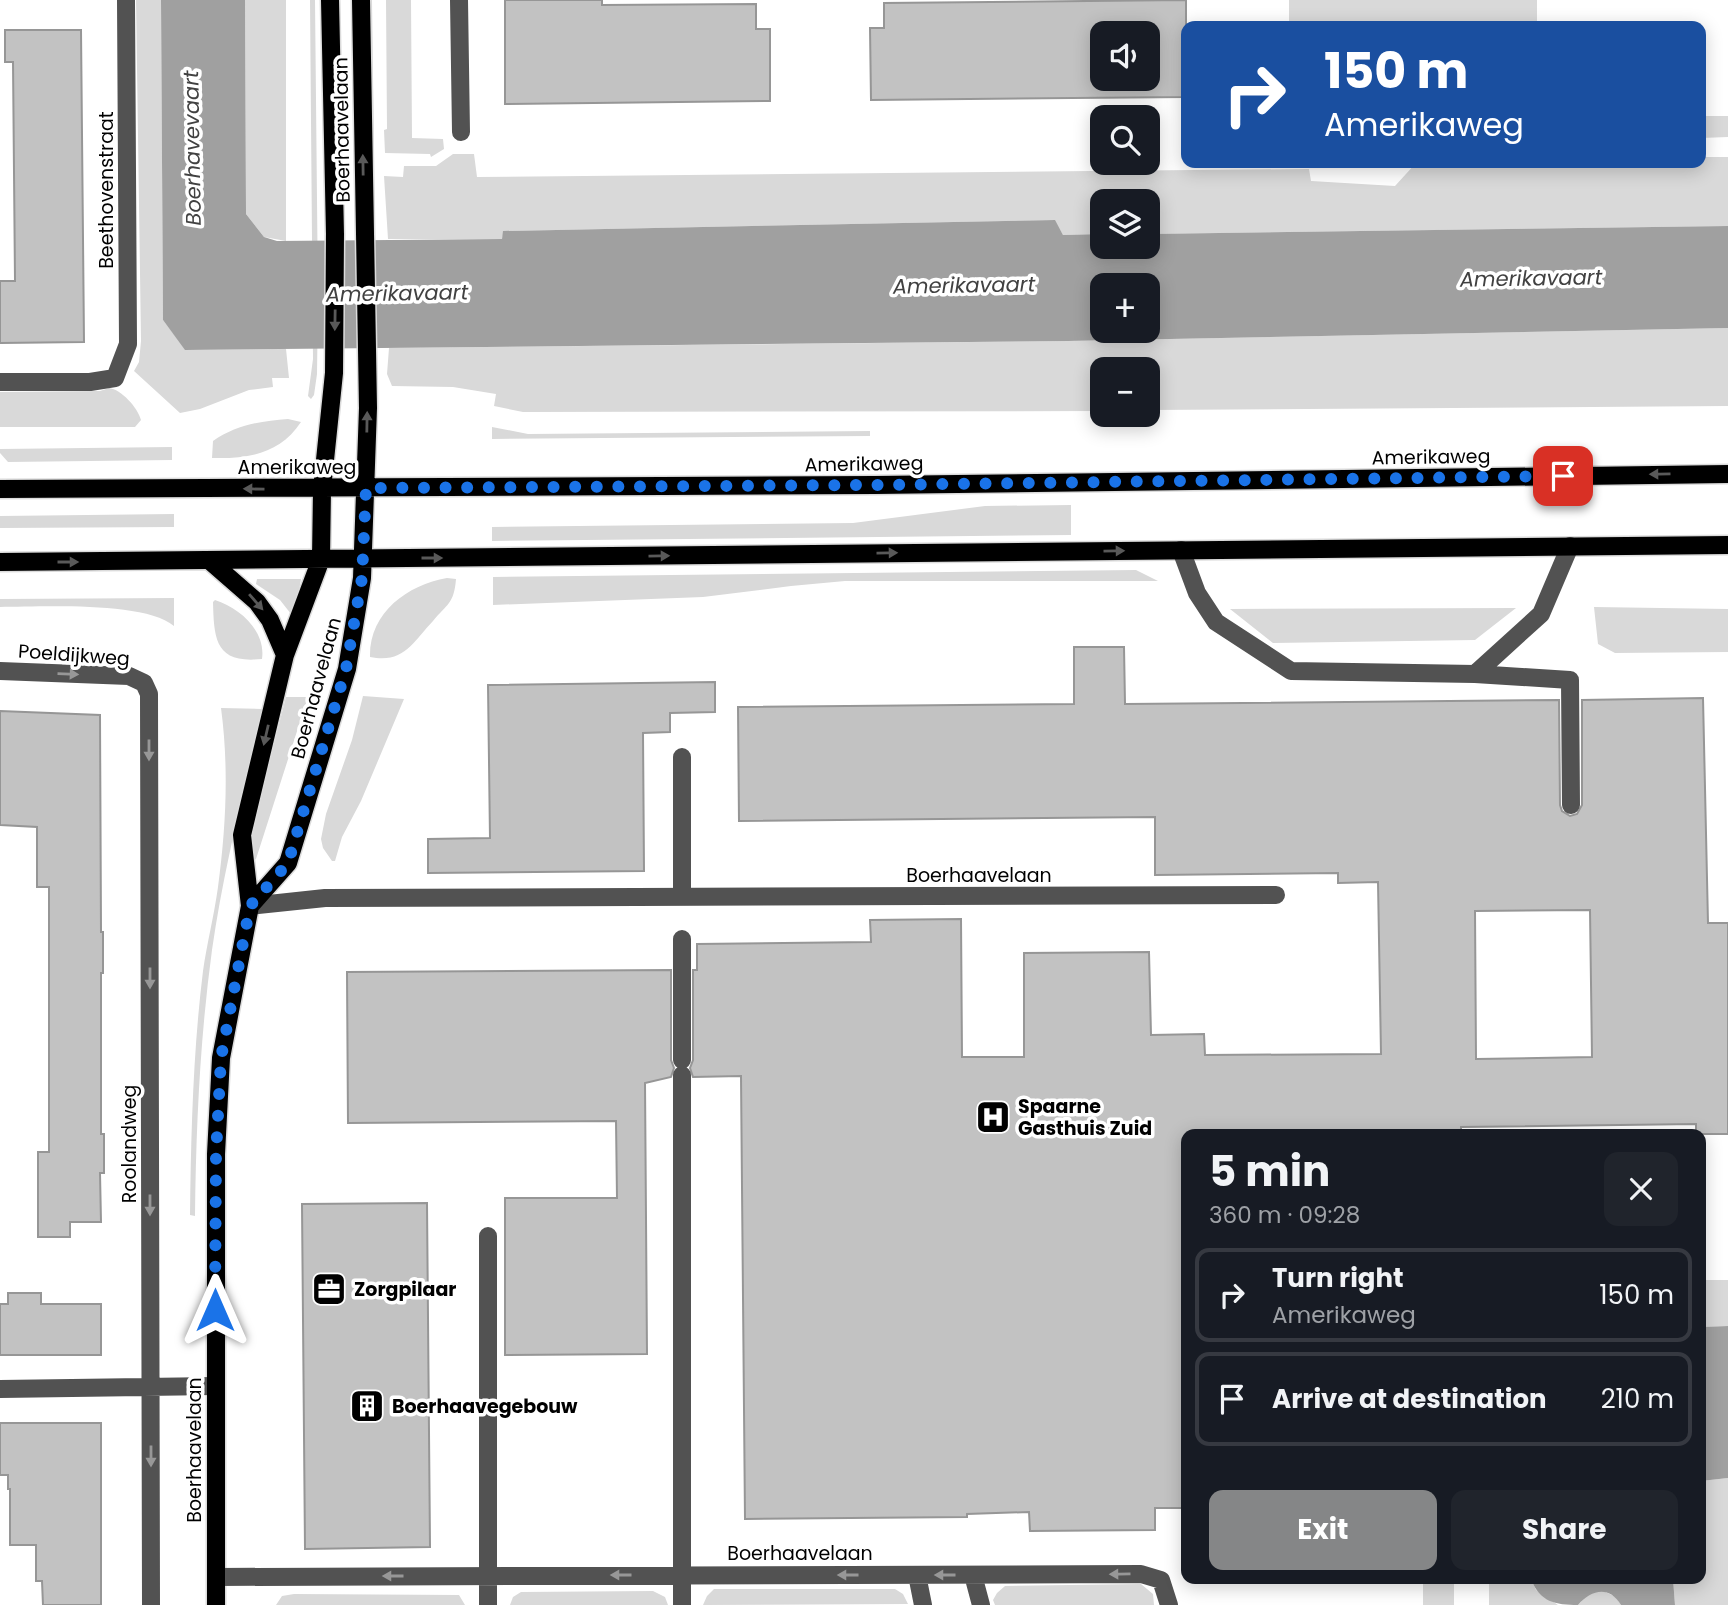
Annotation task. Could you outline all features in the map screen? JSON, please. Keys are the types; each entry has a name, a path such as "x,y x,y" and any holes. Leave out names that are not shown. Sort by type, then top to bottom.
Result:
{"main road":[{"name":"Boerhaavelaan","path":"216,1605 216,1154 221,1058 250,906 243,835 285,655 321,559 322,489 334,358 335,234 330,0"},
{"name":"Boerhaavelaan","path":"250,906 288,863 346,669 357,617 366,488 361,0"},
{"name":"Amerikaweg","path":"0,489 875,485 1728,474"},
{"path":"0,562 1728,545"},
{"name":"Boerhaavelaan","path":"210,561 257,602 270,620 285,655"}],"street":[{"name":"Beethovenstraat","path":"0,382 90,382 116,378 128,344 126,0"},
{"path":"459,0 461,132"},
{"path":"1475,674 1541,614 1570,546"},
{"path":"1181,550 1197,593 1216,622 1291,671 1475,674 1570,680 1571,805"},
{"name":"Poeldijkweg","path":"0,671 129,676 144,683"},
{"name":"Roolandweg","path":"144,683 149,694 151,1605"},
{"path":"682,757 682,897"},
{"name":"Boerhaavelaan","path":"250,906 325,898 1276,895"},
{"path":"682,939 682,1605"},
{"path":"488,1236 488,1605"},
{"path":"0,1389 215,1386"},
{"name":"Boerhaavelaan","path":"216,1577 1141,1574 1161,1580 1168,1605"},
{"path":"917,1575 923,1605"},
{"path":"973,1575 981,1605"}],"shaded area":[{"path":"136,0 161,0 163,320 186,350 286,349 289,378 272,378 273,387 249,390 200,409 180,413 134,371 139,362 141,341"},
{"path":"245,0 286,0 286,241 264,237 246,214"},
{"path":"310,0 315,0 318,298 317,374 311,399 308,396 313,359"},
{"path":"369,0 372,0 374,152 371,152"},
{"path":"386,0 411,0 412,138 443,139 444,149 431,157 430,154 385,153"},
{"path":"1289,0 1537,0 1537,21 1289,21"},
{"path":"1706,116 1728,116 1728,137 1706,138"},
{"path":"453,154 474,154 477,177 1090,171 1090,175 1160,175 1160,170 1309,169 1311,181 1395,186 1411,168 1706,168 1706,157 1728,157 1728,226 1160,234 1160,189 1090,189 1090,234 1063,235 1054,220 504,231 502,239 388,239 384,176 403,177 404,166 436,166"},
{"path":"1728,328 1728,406 1160,410 1160,357 1090,357 1090,411 523,412 494,406 496,394 453,387 392,386 387,374 389,348 1090,341 1090,343 1160,343 1160,339"},
{"path":"109,388 124,395 136,410 141,420 135,427 0,427 0,392 100,391"},
{"path":"288,419 301,422 293,433 273,448 238,457 212,458 213,441 231,431 268,421"},
{"path":"492,427 528,434 870,431 870,436 492,439"},
{"path":"172,447 172,460 8,462 0,453 0,449"},
{"path":"1071,505 1071,535 492,541 492,527 853,523 985,506"},
{"path":"174,514 174,527 0,528 0,516"},
{"path":"1136,570 1158,581 845,581 703,597 493,605 493,577"},
{"path":"447,578 456,579 452,599 407,650 391,657 370,657 371,641 376,627 393,604 418,587"},
{"path":"257,579 301,579 295,613 291,614 280,600 256,584"},
{"path":"174,598 174,626 140,612 117,609 65,606 0,607 0,599"},
{"path":"215,600 233,609 249,622 260,639 262,659 246,660 235,657 220,646 214,627"},
{"path":"1594,607 1728,609 1728,652 1615,653 1598,644"},
{"path":"1516,608 1475,640 1273,643 1230,609"},
{"path":"363,696 404,699 361,801 342,837 335,861 332,861 323,848 321,839 326,814 352,740"},
{"path":"286,697 308,697 256,859 253,860 250,837"},
{"path":"221,708 262,709 227,865 212,950 199,1083 195,1216 190,1215 197,1032 225,820 226,775"},
{"path":"1706,1280 1728,1280 1728,1326 1706,1327"},
{"path":"1728,1478 1728,1605 1675,1605 1673,1584 1706,1584 1706,1480"},
{"path":"1141,1584 1153,1594 1154,1605 995,1605 993,1600 1005,1586"},
{"path":"1423,1584 1454,1584 1454,1605 1423,1605"},
{"path":"1489,1584 1533,1584 1536,1590 1558,1605 1489,1605"},
{"path":"714,1589 895,1589 903,1594 908,1604 703,1605"},
{"path":"1601,1590 1616,1597 1621,1605 1578,1605 1588,1594"},
{"path":"653,1591 665,1597 668,1605 510,1605 513,1597 521,1592"},
{"path":"459,1595 465,1605 276,1605 282,1596"}],"water":[{"path":"161,0 245,0 246,214 264,237 277,241 502,239 503,231 1055,220 1063,235 1090,234 1090,259 1160,259 1160,234 1728,226 1728,328 1160,339 1160,273 1090,273 1090,341 185,350 163,320"},
{"path":"1728,1326 1728,1478 1706,1480 1706,1327"},
{"path":"1534,1584 1673,1584 1675,1605 1621,1605 1606,1592 1594,1593 1578,1605 1562,1604 1549,1601"}],"building":[{"path":"505,0 602,0 602,5 756,4 756,29 770,29 770,101 505,104"},
{"path":"1186,0 1186,21 1181,21 1181,97 871,100 870,28 884,28 884,3"},
{"path":"5,30 81,30 84,342 0,343 0,281 15,281 13,62 5,62"},
{"path":"1074,647 1124,647 1125,704 1559,700 1560,805 1562,811 1570,816 1577,814 1582,805 1582,700 1703,698 1708,923 1728,923 1728,1134 1706,1134 1706,1129 1696,1129 1696,1124 1461,1129 1181,1129 1181,1508 1155,1508 1155,1530 1030,1531 1029,1512 967,1514 967,1517 745,1519 741,1076 693,1077 690,1068 693,1060 693,970 697,970 697,944 871,942 870,920 961,919 962,1057 1024,1057 1024,953 1149,952 1151,1035 1204,1034 1205,1055 1381,1054 1378,882 1338,883 1338,873 1155,875 1155,817 739,821 738,707 1074,704","holes":["1590,910 1592,1057 1476,1059 1475,911"]},
{"path":"715,682 715,712 670,713 670,732 643,733 644,871 428,873 428,839 490,838 488,685"},
{"path":"0,711 100,715 103,932 101,1134 104,1134 104,1173 100,1173 101,1222 70,1222 70,1237 38,1237 38,1152 49,1152 49,887 37,887 37,827 0,825"},
{"path":"671,970 671,1060 674,1068 671,1077 645,1083 647,1354 505,1355 505,1198 617,1198 616,1121 348,1123 347,972"},
{"name":"Boerhaavegebouw","path":"427,1203 430,1547 305,1549 302,1204"},
{"path":"8,1293 41,1293 41,1304 101,1304 101,1355 0,1355 0,1304 8,1304"},
{"path":"0,1423 101,1423 101,1605 43,1605 42,1581 36,1581 36,1545 10,1545 10,1489 8,1475 0,1475"}],"place":[{"name":"Spaarne Gasthuis Zuid","path":"993,1117"},
{"name":"Zorgpilaar","path":"329,1289"},
{"name":"Boerhaavegebouw","path":"367,1406"}],"route":[{"path":"215,1310 216,1154 221,1058 250,906 288,863 339,697 357,617 362,578 366,488 875,485 1563,476"}],"water label":[{"name":"Boerhavevaart","path":"192,148"},
{"name":"Amerikavaart","path":"1531,278"},
{"name":"Amerikavaart","path":"964,285"},
{"name":"Amerikavaart","path":"397,293"}]}
